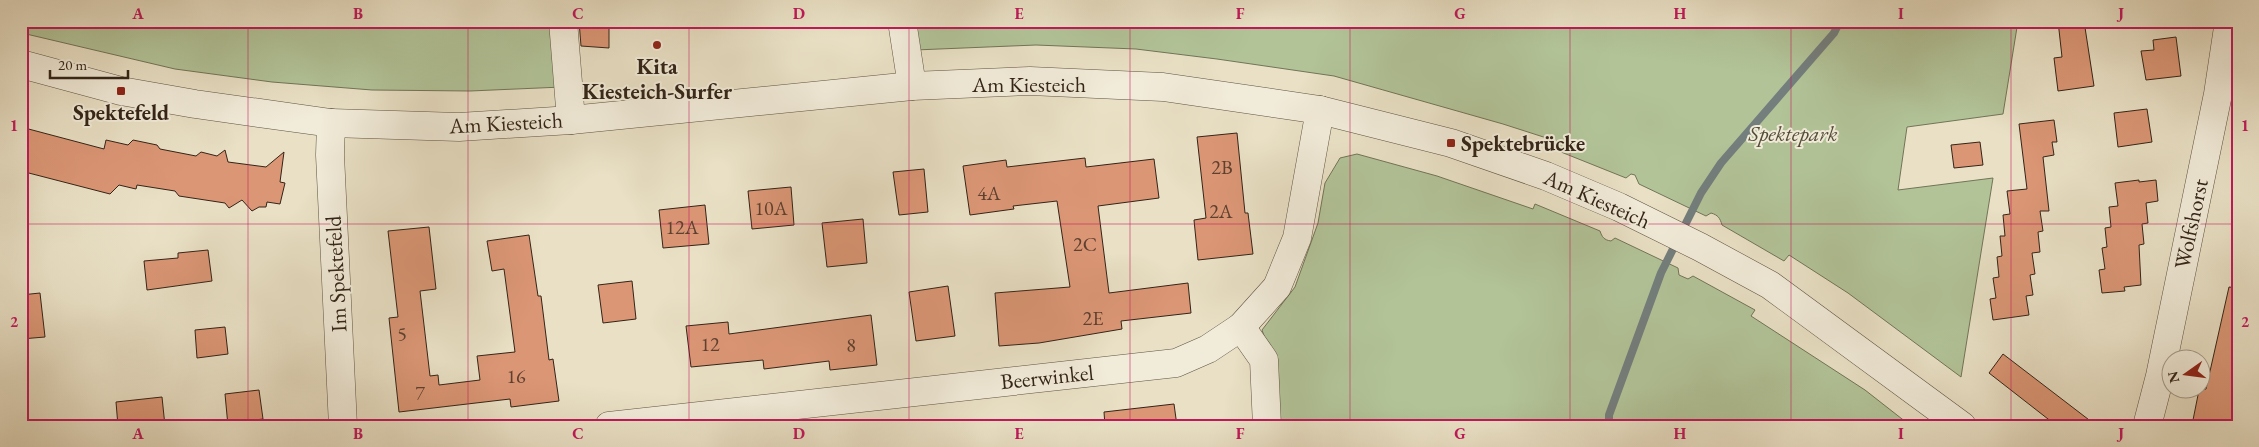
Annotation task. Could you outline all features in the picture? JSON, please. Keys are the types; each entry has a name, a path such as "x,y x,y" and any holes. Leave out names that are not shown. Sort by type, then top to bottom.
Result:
{"street":[{"path":"562,21 571,120"},
{"path":"902,21 912,86"},
{"name":"Wolfshorst","path":"2147,426 2160,376 2218,94 2229,21"},
{"name":"Am Kiesteich","path":"21,64 121,91 331,123 459,127 571,120 912,86 1030,81 1163,87 1320,110 1451,143 1546,176 1619,207 1770,285 1962,426"},
{"name":"Beerwinkel","path":"609,426 1176,363 1208,349 1241,327 1276,286 1297,238 1320,110"},
{"name":"Im Spektefeld","path":"331,123 330,155 344,426"},
{"path":"1241,327 1264,360 1267,426"}],"green space":[{"path":"25,21 556,21 562,87 470,91 372,90 272,82 175,69 22,33"},
{"name":"Spektepark","path":"912,21 2018,21 2003,114 1907,127 1898,190 1993,178 1961,377 1848,293 1789,255 1784,261 1722,225 1715,215 1711,213 1706,216 1639,184 1635,175 1631,174 1626,178 1556,150 1559,142 1503,124 1334,76 1217,59 1136,49 1036,45 915,50"},
{"path":"1357,154 1437,176 1533,209 1535,204 1600,231 1607,240 1611,241 1615,238 1678,268 1679,275 1688,279 1693,276 1755,310 1751,316 1865,390 1911,426 1278,426 1276,369 1262,330 1295,287 1318,223 1325,183 1340,158"}],"building":[{"path":"579,21 609,21 609,48 581,46"},
{"path":"2058,21 2084,21 2094,86 2058,91 2054,58 2062,57"},
{"path":"2176,37 2181,76 2146,80 2141,51 2154,50 2153,40"},
{"path":"2147,109 2152,142 2118,147 2114,113"},
{"path":"2054,120 2057,142 2052,142 2054,155 2043,157 2049,211 2040,211 2043,231 2038,232 2040,252 2032,253 2035,274 2030,275 2033,295 2026,296 2029,315 1993,320 1990,299 1996,298 1993,278 1999,277 1997,257 2002,256 2000,236 2005,236 2003,215 2010,214 2007,191 2027,189 2019,124"},
{"path":"21,127 104,149 106,140 128,145 133,140 157,145 160,149 196,156 201,152 217,156 225,150 228,162 266,167 284,152 280,182 285,183 280,204 267,202 266,207 259,207 252,211 242,200 229,208 225,203 179,196 175,191 137,185 136,189 119,185 110,194 21,171"},
{"path":"1237,133 1245,213 1248,213 1253,254 1198,260 1194,220 1206,218 1197,137"},
{"path":"1980,142 1983,165 1954,168 1951,145"},
{"path":"1085,158 1086,167 1154,159 1159,198 1098,206 1109,293 1188,283 1191,313 1121,321 1122,329 1039,343 999,346 995,293 1070,287 1057,201 1013,206 1014,209 970,215 963,166 1006,160 1007,167"},
{"path":"924,169 928,212 899,215 893,172"},
{"path":"2139,180 2139,182 2156,180 2158,201 2146,203 2148,223 2142,224 2144,244 2139,245 2141,285 2124,287 2125,291 2102,293 2099,270 2105,269 2102,248 2107,247 2105,228 2111,227 2109,207 2118,206 2115,183"},
{"path":"791,187 794,225 752,229 748,191"},
{"path":"705,205 709,244 663,248 659,210"},
{"path":"863,219 867,263 827,267 822,223"},
{"path":"429,227 436,289 420,291 430,376 438,375 439,385 480,380 477,356 515,352 504,269 492,271 487,241 529,235 538,296 541,296 549,360 553,359 559,401 511,407 510,399 399,412 389,318 398,317 388,231"},
{"path":"208,250 212,281 147,290 144,261 178,258 178,253"},
{"path":"632,281 636,319 603,323 598,285"},
{"path":"948,286 955,336 916,341 909,292"},
{"path":"2229,287 2238,288 2238,426 2222,426 2193,420 2197,400 2212,400 2212,362"},
{"path":"40,293 45,337 21,339 21,295"},
{"path":"871,315 877,365 830,370 829,361 764,369 763,360 691,367 686,326 728,322 729,334"},
{"path":"225,327 228,354 197,358 195,330"},
{"path":"2003,354 2097,426 2057,426 1989,373"},
{"path":"259,390 263,419 255,420 255,426 228,426 225,394"},
{"path":"162,397 165,426 118,426 116,402"},
{"path":"1174,404 1177,426 1105,426 1104,412"}],"waterway":[{"path":"1609,426 1609,415 1661,273 1701,193 1721,163 1834,33 1840,21"}],"place":[{"name":"Kita Kiesteich-Surfer","path":"657,45"},
{"name":"Spektefeld","path":"121,91"},
{"name":"Spektebrücke","path":"1451,143"}]}
